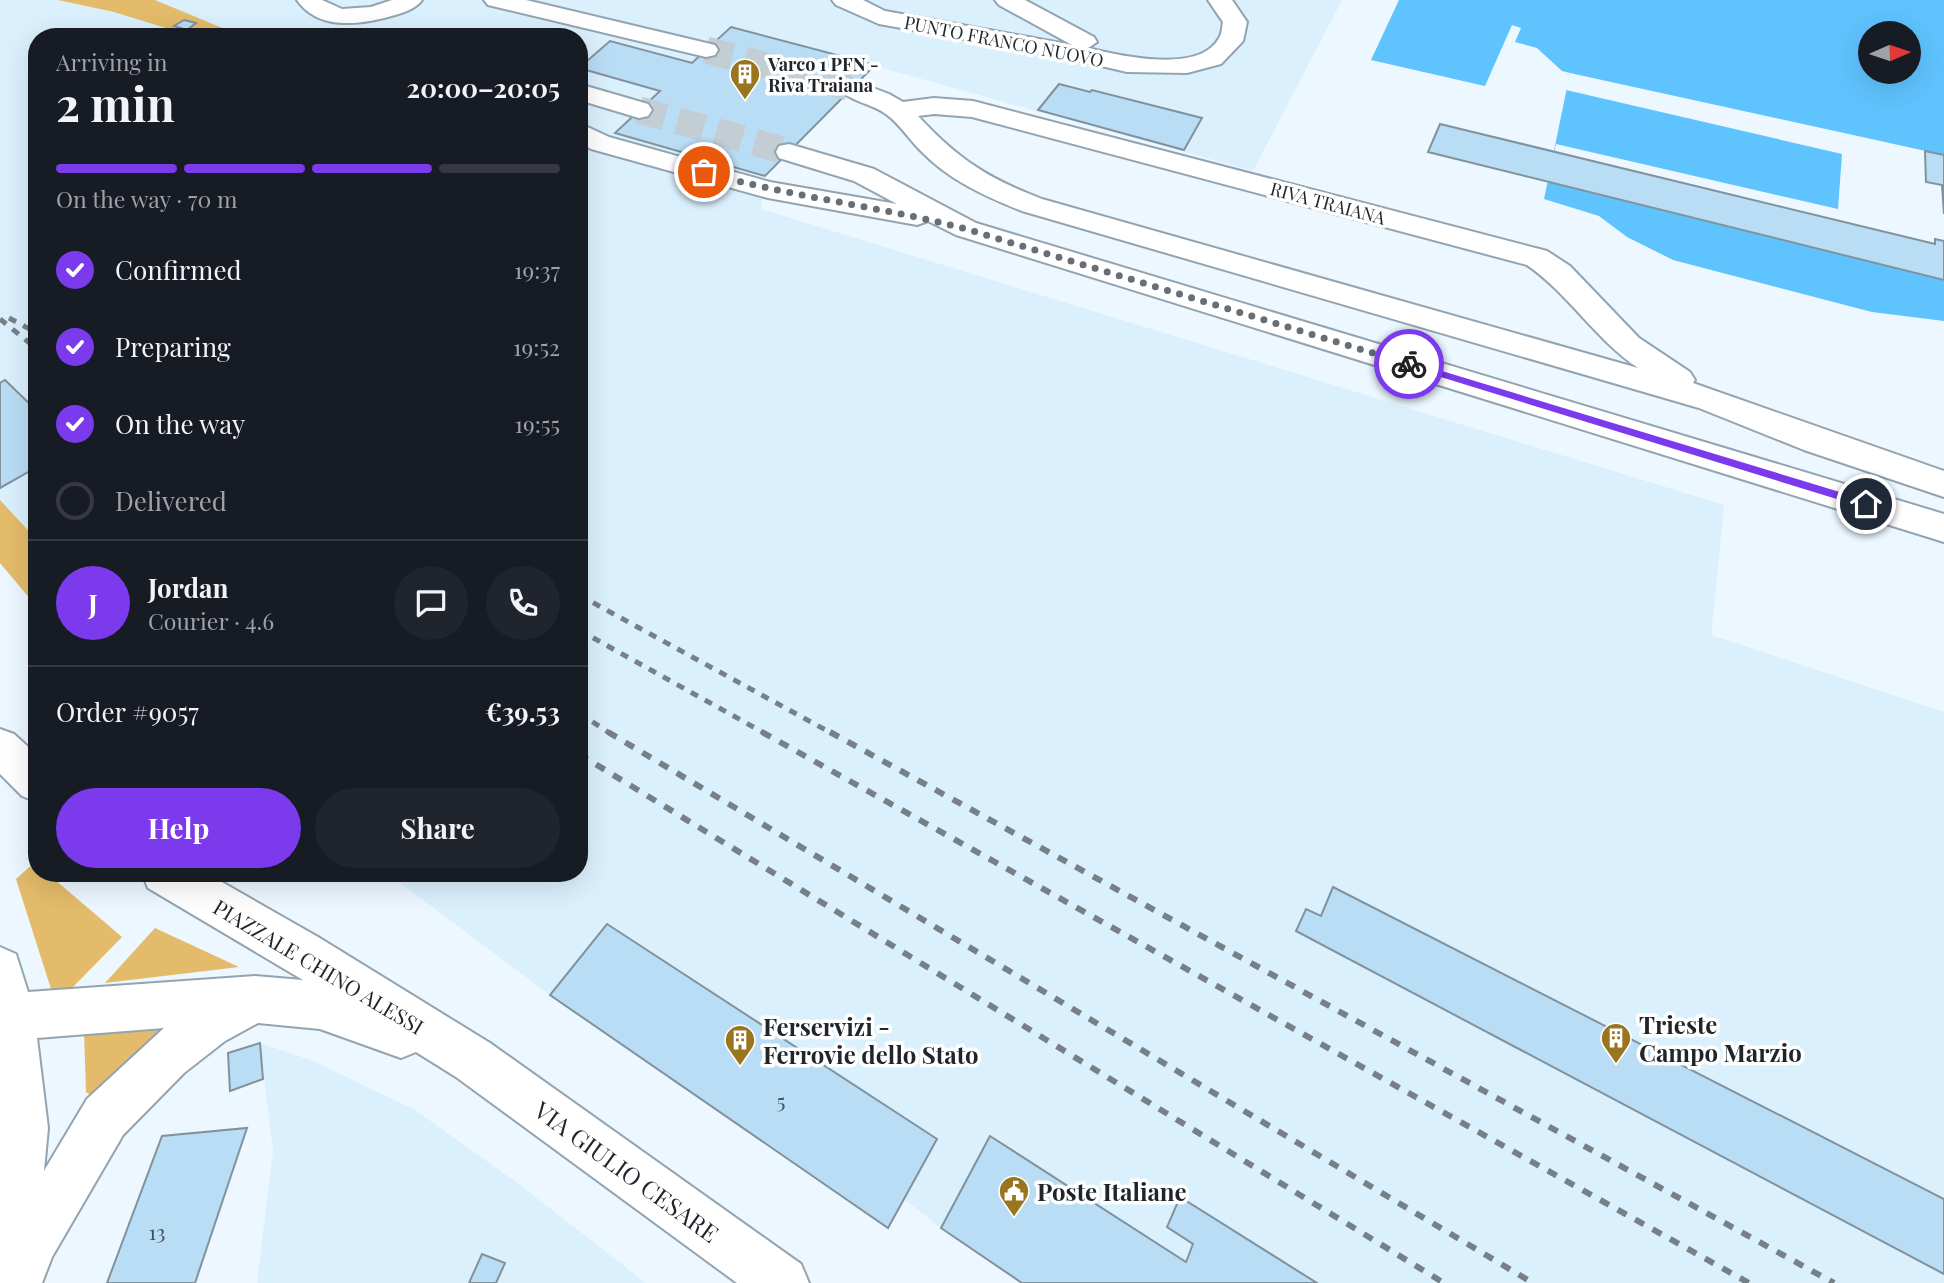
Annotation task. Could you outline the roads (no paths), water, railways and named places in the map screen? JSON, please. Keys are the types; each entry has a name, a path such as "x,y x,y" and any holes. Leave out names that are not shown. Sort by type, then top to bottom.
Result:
{"street":[{"path":"306,1 326,13 354,16 392,9 410,0"},
{"path":"496,0 706,50"},
{"name":"PUNTO FRANCO NUOVO","path":"844,0 879,17 1059,49 1127,65 1186,66 1212,59 1231,41 1235,22 1220,0"},
{"name":"PUNTO FRANCO NUOVO","path":"1007,0 1127,65"},
{"path":"354,16 378,28"},
{"name":"RIVA TRAIANA","path":"852,88 880,99 898,110 934,106 973,109 1537,258 1559,273 1628,346 1710,400"},
{"path":"588,95 639,110"},
{"name":"RIVA TRAIANA","path":"898,110 912,153 960,171 995,191 1032,205 1710,400 1816,441 1944,484"},
{"path":"588,136 600,143 768,190 909,214 966,229 1944,528"},
{"path":"789,152 864,175 966,229"},
{"path":"864,175 912,153"},
{"path":"0,747 28,774"},
{"name":"PIAZZALE CHINO ALESSI","path":"180,882 302,953 472,1060"},
{"path":"0,1279 12,1237 23,1128 4,1002 255,999 320,1005 472,1060"},
{"path":"15,1283 32,1241 105,1117 167,1056 208,1024 255,999"},
{"name":"VIA GIULIO CESARE","path":"472,1060 782,1283"}],"water":[{"path":"1399,0 1944,0 1944,321 1872,312 1673,260 1627,237 1599,216 1544,199 1570,73 1562,71 1537,48 1515,42 1521,28 1512,25 1485,86 1371,60"}],"tunnel":[{"path":"706,50 852,88"},
{"path":"639,110 789,152"}],"railway":[{"path":"9,318 28,328"},
{"path":"0,319 28,342"},
{"path":"588,600 833,734"},
{"path":"588,635 766,734"},
{"path":"588,719 611,734"},
{"path":"608,732 1533,1283"},
{"path":"762,732 1749,1283"},
{"path":"830,732 1834,1283"},
{"path":"588,760 1444,1283"}],"place":[{"name":"Varco 1 PFN - Riva Traiana","path":"745,101"},
{"name":"Trieste Campo Marzio","path":"1616,1065"},
{"name":"Ferservizi - Ferrovie dello Stato","path":"740,1067"},
{"name":"Poste Italiane","path":"1014,1218"}]}
